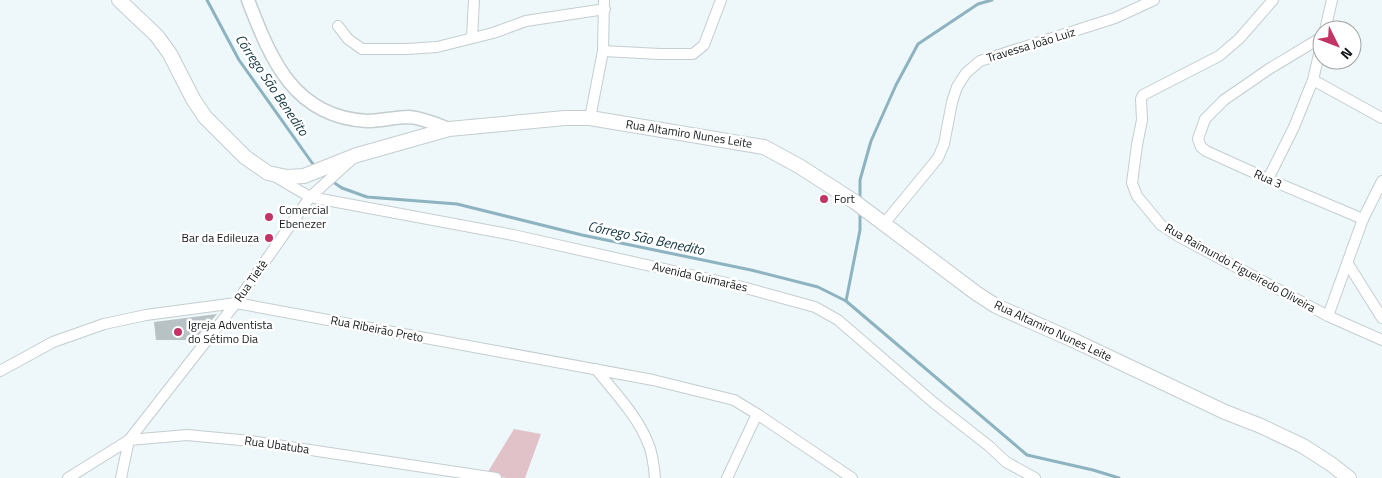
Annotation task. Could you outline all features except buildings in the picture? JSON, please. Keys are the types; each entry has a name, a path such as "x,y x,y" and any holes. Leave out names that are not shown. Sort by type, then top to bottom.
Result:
{"main road":[{"name":"Rua Altamiro Nunes Leite","path":"119,0 157,36 170,54 193,99 205,117 245,157 268,173 296,177 357,155 448,129 565,118 590,118 764,147 799,166 854,202 996,306 1303,446 1332,464 1349,478"}],"street":[{"path":"248,0 272,58 285,78 296,91 319,109 348,120 370,121 408,117 420,118 448,129"},
{"path":"472,38 474,0"},
{"path":"603,51 693,54 704,45 721,0"},
{"name":"Rua Raimundo Figueiredo Oliveira","path":"1273,0 1239,40 1226,51 1203,66 1142,96 1142,120 1136,145 1132,183 1137,196 1165,228 1328,316 1382,340"},
{"path":"1327,20 1332,0"},
{"name":"Travessa João Luiz","path":"883,225 938,158 944,144 956,87 966,72 980,61 1115,18 1153,1"},
{"path":"338,26 348,39 362,49 408,50 437,47 493,33 526,22 605,5 603,51 590,118"},
{"name":"Rua 3","path":"1312,43 1269,69 1232,95 1205,119 1198,139 1206,151 1363,219"},
{"path":"1268,179 1294,127 1315,70"},
{"path":"1312,80 1382,118"},
{"name":"Rua Tietê","path":"121,478 129,440 236,303 312,195 357,155"},
{"path":"268,173 312,195"},
{"path":"1328,316 1363,219 1382,181"},
{"name":"Avenida Guimarães","path":"312,195 513,235 731,284 815,307 838,320 1006,462 1035,478"},
{"path":"1348,264 1382,318"},
{"name":"Rua Ribeirão Preto","path":"0,371 53,342 104,324 146,315 236,303 596,369 686,387 734,400 852,478"},
{"path":"596,369 642,430 649,445 655,478"},
{"path":"727,478 757,414"},
{"name":"Rua Ubatuba","path":"68,478 129,440 188,435 251,441 496,478"}],"shaded area":[{"path":"514,429 541,434 525,478 486,475"}],"waterway":[{"name":"Córrego São Benedito","path":"207,0 239,60 315,167"},
{"path":"860,199 860,180 871,141 896,85 918,44 978,4 992,0"},
{"name":"Córrego São Benedito","path":"321,174 342,188 367,197 457,204 582,235 751,270 818,287 846,301 1027,455 1119,478"},
{"path":"846,301 860,230 860,211"}],"place":[{"name":"Fort","path":"824,199"},
{"name":"Comercial Ebenezer","path":"269,217"},
{"name":"Bar da Edileuza","path":"269,238"},
{"name":"Igreja Adventista do Sétimo Dia","path":"178,332"}]}
